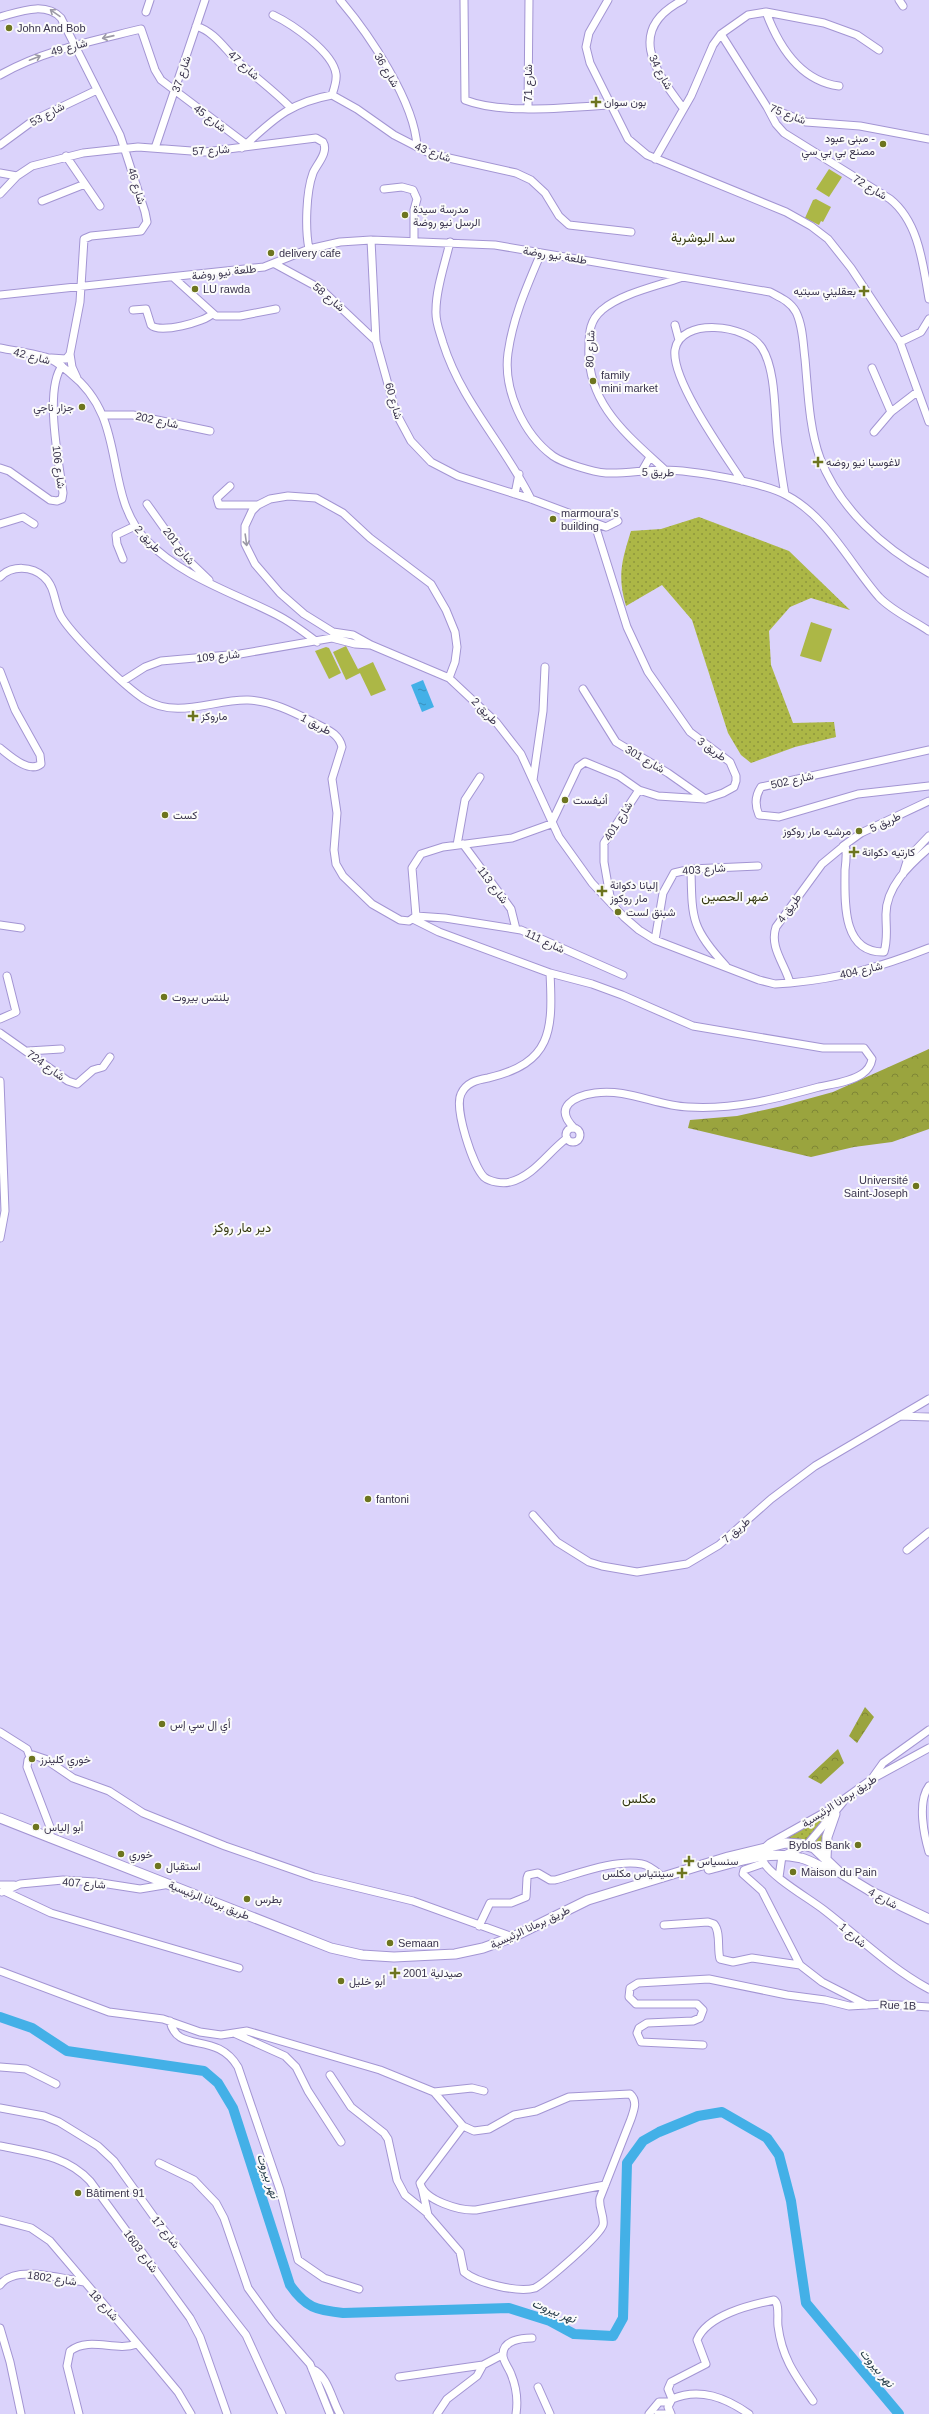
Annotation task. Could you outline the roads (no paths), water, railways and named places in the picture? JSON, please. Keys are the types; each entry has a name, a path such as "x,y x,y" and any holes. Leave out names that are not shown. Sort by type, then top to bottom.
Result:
{"main road":[{"path":"826,1859 827,1837 835,1814"},
{"name":"طريق برمانا الرئيسية","path":"0,1818 325,1945 362,1955 423,1956 457,1954 483,1948 513,1937 588,1900 765,1847"},
{"path":"765,1847 786,1843 807,1845 814,1848 839,1872"},
{"path":"679,1873 697,1872 782,1856 802,1858 831,1872 839,1872"},
{"name":"شارع 4","path":"839,1872 890,1903 929,1919"}],"street":[{"path":"146,12 150,0"},
{"name":"شارع 37","path":"155,148 175,92 204,0"},
{"name":"شارع 36","path":"340,0 362,30 400,91 414,126 417,147"},
{"path":"464,0 465,100 479,106 528,108"},
{"name":"شارع 71","path":"529,0 528,108 610,105"},
{"path":"608,0 589,33 586,47 590,63 628,139 638,149 654,159 786,212 811,226 828,239 847,262 900,342 929,422"},
{"name":"شارع 34","path":"683,108 652,58 649,44 652,28 660,16 684,0"},
{"name":"شارع 46","path":"0,17 29,10 51,10 61,18 125,147 147,222 141,231 91,236 84,239 82,286"},
{"path":"654,159 683,108 713,45 721,34 748,16 766,12 824,23 857,36 879,50"},
{"path":"766,12 779,42 803,72 821,82 839,86"},
{"path":"244,146 290,107 332,95 336,74 331,62 298,30 273,15"},
{"name":"شارع 47","path":"196,26 204,29 213,36 242,66 290,107"},
{"name":"شارع 49","path":"0,75 32,58 141,29 155,70 161,80 175,92"},
{"name":"شارع 75","path":"721,34 766,107 806,122 860,126 929,139"},
{"path":"713,45 727,44"},
{"name":"شارع 53","path":"0,145 47,112 97,90"},
{"name":"شارع 45","path":"175,92 244,146"},
{"name":"شارع 43","path":"332,95 357,110 386,131 417,147 446,159 523,176 545,193 558,216 569,225 631,232"},
{"name":"شارع 72","path":"766,107 776,124 784,133 890,199 903,210 913,228 929,299"},
{"name":"شارع 57","path":"0,194 16,176 32,166 66,156 125,147 197,152 309,139 323,142 325,149 310,180 306,229 309,249"},
{"path":"66,156 100,206"},
{"path":"0,173 16,176"},
{"path":"42,200 85,184"},
{"path":"384,189 402,187 413,190 417,199 414,210 414,241"},
{"name":"طلعة نيو روضة","path":"0,295 174,278 264,267 276,264 309,249 340,242 371,240 475,243 770,292 790,304 800,323 813,422 820,457 827,473 862,524 907,559 929,573"},
{"name":"شارع 60","path":"371,240 376,341 400,424 406,434 423,454 438,467 458,476 531,499 595,524 606,527 618,520"},
{"path":"450,242 436,304 437,322 446,354 471,406 519,474 531,499"},
{"name":"طريق 5","path":"541,253 516,314 508,355 510,387 521,416 529,430 554,456 606,473 665,470 742,481 785,494 802,505 824,527 880,598 929,630"},
{"name":"شارع 58","path":"276,264 321,289 376,341"},
{"path":"174,278 212,314 218,316 240,316 276,309"},
{"name":"شارع 80","path":"665,470 616,423 598,396 590,378 589,369 591,327 594,317 615,301 682,278"},
{"path":"77,378 72,366 70,354 82,286"},
{"path":"133,310 146,309 151,326 159,329 202,321 212,314"},
{"path":"900,342 920,332 929,319"},
{"path":"675,325 679,340"},
{"path":"742,481 722,451 681,380 676,367 675,350 679,340 690,333 717,326 743,333 755,339 762,348 767,360 772,384 785,494"},
{"name":"شارع 42","path":"0,348 45,357 62,366"},
{"path":"45,357 63,359 70,354"},
{"name":"طريق 2","path":"62,366 77,378 97,403 103,415 111,441 119,483 135,526 169,559 215,586 282,617 317,642"},
{"name":"شارع 106","path":"0,468 8,471 50,500 57,501 62,499 63,493 56,450 56,428 53,400 57,375 62,366"},
{"path":"872,368 892,412"},
{"path":"874,432 892,412 917,392"},
{"name":"شارع 202","path":"103,415 133,415 210,430"},
{"path":"642,471 650,457"},
{"path":"515,494 519,474"},
{"path":"230,486 217,498 218,505 258,505 288,496 309,496 322,500 343,514 370,538 431,584 452,622 457,647 455,662 449,678"},
{"name":"شارع 201","path":"147,504 184,556 215,586"},
{"path":"258,505 248,518 244,534 245,544 255,564 280,593 304,614 332,635"},
{"path":"0,524 22,517 34,524"},
{"name":"طريق 3","path":"551,824 569,784 582,763 593,763 625,778 639,790 658,796 705,799 723,793 734,787 736,776 734,768 724,756 690,732 648,672 627,627 595,524"},
{"path":"123,559 117,544 116,535 135,526"},
{"name":"طريق 1","path":"0,577 7,572 25,568 45,578 50,585 63,619 123,681 146,700 169,708 188,709 247,700 275,705 307,718 337,736 342,747 332,779 337,813 334,850 336,864 343,876 372,904 400,920 415,917"},
{"name":"طريق 2","path":"332,635 353,636 449,678 486,712 516,746 533,780 551,824"},
{"name":"شارع 109","path":"123,681 145,667 161,661 240,654 317,642 332,635"},
{"path":"533,780 543,710 545,667"},
{"path":"0,670 15,710 40,755 40,764 35,767 29,766 0,748"},
{"name":"شارع 301","path":"583,688 616,742 668,773 705,799"},
{"name":"شارع 502","path":"929,750 761,787 757,795 756,808 759,815 779,817 858,794 929,786"},
{"path":"460,844 465,800 480,777"},
{"name":"شارع 401","path":"611,902 604,862 604,844 639,790"},
{"name":"طريق 5","path":"843,846 861,833 929,801"},
{"path":"567,1138 572,1142 578,1140 579,1131 574,1128 565,1117 565,1111 574,1099 584,1096 612,1092 685,1107 742,1105 757,1103 854,1078 869,1067 872,1059 864,1048 823,1048 693,1026 622,994 550,973 439,932 415,917 412,868 416,860 428,851 460,844 512,838 551,824 580,867 611,902 639,930 655,940 767,982 790,983"},
{"path":"903,875 908,858 929,836"},
{"name":"شارع 113","path":"460,844 511,909 516,929"},
{"path":"843,846 846,846 845,888 849,927 859,944 871,951 884,952 888,936 886,916 887,899 903,875 929,848"},
{"name":"طريق 4","path":"790,983 784,965 774,948 773,935 776,927 822,864 843,846"},
{"name":"شارع 403","path":"655,940 667,883 674,873 691,869 758,866"},
{"path":"691,869 695,925 708,946 728,967"},
{"name":"شارع 111","path":"415,917 445,918 516,929 532,934 585,960 623,975"},
{"path":"0,925 21,928"},
{"name":"شارع 404","path":"790,983 872,969 929,948"},
{"path":"550,973 551,1000 549,1028 540,1047 528,1062 520,1068 471,1083 464,1088 460,1097 459,1109 464,1131 476,1164 484,1177 493,1182 510,1182 534,1170 567,1138 567,1132 574,1128"},
{"path":"0,1019 16,1012 7,976"},
{"path":"0,1033 0,1042"},
{"name":"شارع 724","path":"0,1033 28,1051 68,1081 77,1084 93,1070 103,1067 110,1057"},
{"path":"28,1051 61,1049"},
{"path":"0,1082 5,1211 0,1235"},
{"name":"طريق 7","path":"533,1515 557,1542 589,1562 602,1566 637,1572 687,1564 719,1545 771,1499 815,1466 929,1399"},
{"path":"900,1416 929,1417"},
{"path":"907,1550 929,1532"},
{"path":"872,1779 883,1762 929,1730"},
{"path":"0,1732 27,1749 30,1757 27,1767 50,1827 50,1838"},
{"name":"طريق برمانا الرئيسية","path":"765,1847 846,1798 872,1779 929,1748"},
{"path":"30,1757 41,1756 73,1778 109,1791 143,1813 225,1846 314,1877 412,1901 513,1937"},
{"path":"929,1786 924,1794 929,1852"},
{"path":"779,1877 782,1856 807,1845 835,1814 846,1798"},
{"path":"765,1847 762,1859 744,1870 743,1874 762,1891 774,1911 800,1965 822,1982 867,2005"},
{"name":"شارع 1","path":"762,1859 779,1877 897,1970 929,1989"},
{"path":"479,1926 490,1903 511,1903 526,1897 528,1875 538,1873 550,1880 555,1880 594,1869 633,1863 643,1864 663,1877"},
{"name":"شارع 407","path":"1,1889 15,1885 81,1880 147,1889 170,1884"},
{"path":"1,1889 51,1913 239,1968"},
{"path":"664,1925 708,1922 714,1924 717,1931 718,1953 720,1959 725,1962 752,1958 800,1965"},
{"path":"0,1971 55,1990 103,2011 170,2021 200,2032 224,2035 247,2031 380,2070 434,2092 463,2126 470,2130 481,2130 496,2126 514,2115 536,2111 569,2097 630,2094 634,2100 635,2108 599,2202 603,2224 598,2234 583,2249 532,2289 499,2286 480,2281 465,2273 462,2270 460,2252 433,2224 427,2212 420,2183 463,2126"},
{"name":"Rue 1B","path":"703,2045 641,2042 637,2033 641,2026 647,2023 693,2021 700,2018 703,2010 695,2004 636,2004 631,1999 630,1988 638,1983 709,1979 787,1995 826,2000 844,2006 902,2004 929,2007"},
{"path":"170,2021 174,2033 179,2038 211,2044 224,2050 238,2067 252,2115 280,2190 298,2260 324,2278 359,2289"},
{"path":"236,2034 285,2056 296,2067 308,2091 341,2142"},
{"path":"0,2067 26,2069 56,2084"},
{"path":"330,2075 351,2107 384,2133 388,2139 397,2180 404,2195 427,2212"},
{"path":"434,2092 465,2088 484,2091"},
{"name":"شارع 17","path":"0,2108 44,2116 59,2122 98,2146 114,2161 157,2221 246,2335 282,2414"},
{"name":"شارع 1603","path":"0,2146 62,2160 81,2171 90,2181 190,2318 200,2338 227,2414"},
{"path":"159,2163 194,2180 212,2197 224,2218 248,2288 312,2369 330,2414"},
{"path":"422,2188 433,2197 449,2206 467,2210 605,2185"},
{"name":"شارع 18","path":"0,2220 31,2228 46,2238 61,2253 178,2392 191,2414"},
{"name":"شارع 1802","path":"0,2285 8,2278 22,2273 84,2282"},
{"path":"671,2414 668,2407 671,2401 668,2389 670,2382 706,2364 706,2360 698,2348 697,2340 702,2330 730,2313 774,2300 777,2305 778,2326 786,2362 813,2401"},
{"path":"0,2328 10,2362 21,2414"},
{"path":"516,2414 517,2400 514,2380 502,2355 503,2350 511,2342 532,2338"},
{"path":"79,2414 67,2366 70,2351 89,2344 119,2347 137,2344"},
{"path":"399,2377 483,2365 502,2355"},
{"path":"437,2414 448,2399 477,2376 483,2365"},
{"path":"312,2369 319,2373 340,2414"},
{"path":"538,2387 550,2414"},
{"path":"649,2414 659,2402 671,2401 682,2396 709,2394 730,2402 749,2414"},
{"path":"658,2414 666,2414"}],"water":[{"path":"423,680 434,707 422,712 411,685"}],"waterway":[{"name":"نهر بيروت","path":"0,2017 32,2028 67,2051 204,2071 218,2083 233,2108 290,2285 301,2299 312,2306 326,2311 343,2313 509,2308 550,2321 574,2334 613,2336 623,2318 627,2163 643,2141 659,2132 698,2116 722,2112 767,2138 779,2155 791,2201 806,2303 899,2414"}],"place":[{"name":"John And Bob","path":"9,28"},
{"name":"بون سوان","path":"596,102"},
{"name":"مبنى عبود - مصنع بي بي سي","path":"883,144"},
{"name":"مدرسة سيدة الرسل نيو روضة","path":"405,215"},
{"name":"delivery cafe","path":"271,253"},
{"name":"LU rawda","path":"195,289"},
{"name":"بعقليني سبتيه","path":"864,291"},
{"name":"family mini market","path":"593,381"},
{"name":"جزار ناجي","path":"82,407"},
{"name":"لاغوسبا نيو روضه","path":"818,462"},
{"name":"marmoura's building","path":"553,519"},
{"name":"ماروكز","path":"193,716"},
{"name":"أنيفست","path":"565,800"},
{"name":"كست","path":"165,815"},
{"name":"مرشيه مار روكوز","path":"859,831"},
{"name":"كارتيه دكوانة","path":"854,852"},
{"name":"إليانا دكوانة مار روكوز","path":"602,891"},
{"name":"شبنق لست","path":"618,912"},
{"name":"بلنتس بيروت","path":"164,997"},
{"name":"Université Saint-Joseph","path":"916,1186"},
{"name":"fantoni","path":"368,1499"},
{"name":"أي إل سي إس","path":"162,1724"},
{"name":"خوري كلينرز","path":"32,1759"},
{"name":"أبو إلياس","path":"36,1827"},
{"name":"Byblos Bank","path":"858,1845"},
{"name":"خوري","path":"121,1854"},
{"name":"سنسياس","path":"689,1861"},
{"name":"استقبال","path":"158,1866"},
{"name":"Maison du Pain","path":"793,1872"},
{"name":"سينتياس مكلس","path":"682,1873"},
{"name":"بطرس","path":"247,1899"},
{"name":"Semaan","path":"390,1943"},
{"name":"صيدلية 2001","path":"395,1973"},
{"name":"أبو خليل","path":"341,1981"},
{"name":"Bâtiment 91","path":"78,2193"}],"district":[{"name":"سد البوشرية","path":"703,237"},
{"name":"ضهر الحصين","path":"735,896"},
{"name":"دير مار روكز","path":"242,1227"},
{"name":"مكلس","path":"639,1798"}]}
